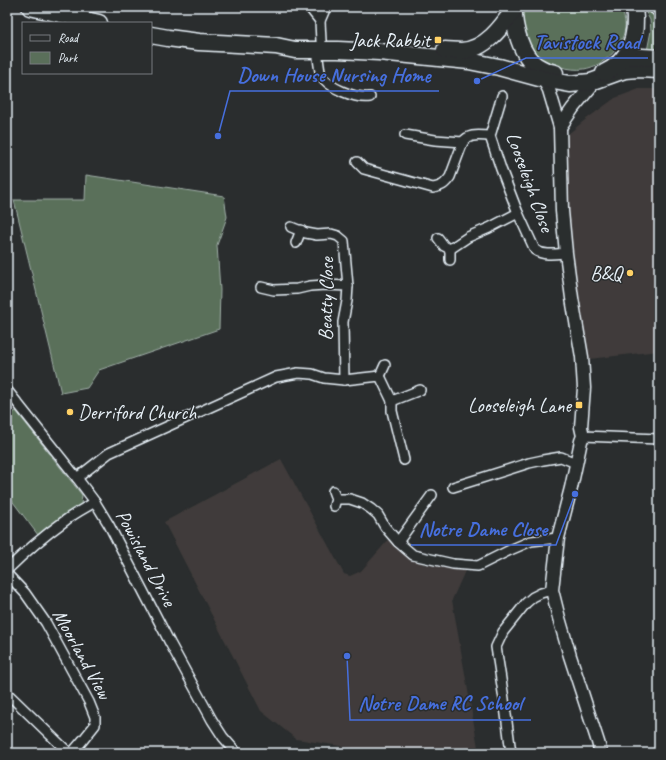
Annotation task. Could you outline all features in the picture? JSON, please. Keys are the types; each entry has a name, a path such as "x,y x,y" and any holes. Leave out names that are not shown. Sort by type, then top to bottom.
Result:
{"highway":[{"path":"30,7 95,22"},
{"path":"152,35 199,42 276,46 281,43 319,45 373,52 469,61 498,67 540,72 570,84 591,82 620,62 625,56 632,42 634,33 634,7"},
{"path":"319,45 331,42 348,41 462,51 477,47 491,38 503,25 514,8"},
{"path":"514,8 515,23 519,41 530,60 540,72"},
{"path":"625,56 659,58"},
{"path":"599,77 625,70 659,70"}],"street":[{"path":"309,7 320,21"},
{"path":"326,7 320,21 320,74 330,86 351,94 366,98 370,97"},
{"path":"540,72 550,90 560,127 562,211 572,298 582,357 584,388 581,427 583,436 558,538 552,590 570,656 598,742 600,753"},
{"path":"560,127 573,108 599,77"},
{"name":"Looseleigh Close","path":"502,96 490,136 518,213 535,250 544,254 566,253"},
{"path":"405,135 435,140 463,142"},
{"path":"357,162 364,169 433,188 441,187 450,177 465,138 471,136 490,136"},
{"path":"450,249 468,237 518,213"},
{"name":"Beatty Close","path":"291,227 306,233 317,235 331,234 338,236 344,241 348,286 343,322 344,380"},
{"name":"Beatty Close","path":"296,243 301,230"},
{"path":"438,238 444,246 450,249"},
{"path":"450,249 450,260"},
{"path":"261,287 274,290 297,289 326,285 348,286"},
{"path":"380,376 385,366"},
{"path":"77,478 108,453 276,377 298,373 344,380 380,376"},
{"path":"380,376 392,401 395,424 404,460"},
{"name":"Powisland Drive","path":"7,390 95,502 109,525 209,715 237,753"},
{"path":"392,401 420,390"},
{"path":"583,436 659,439"},
{"path":"454,487 543,460 561,457 576,463"},
{"path":"398,542 432,495"},
{"path":"334,499 350,499 362,503 371,509 378,515 385,527 398,542 413,555 453,564 478,566 531,541 558,538"},
{"path":"7,570 40,539 67,519 95,502"},
{"name":"Moorland View","path":"7,574 25,593 46,623 89,702 95,717 95,725 70,753"},
{"path":"510,753 496,647 503,632 526,603 541,593 552,590"},
{"path":"7,693 70,753"}],"shaded area":[{"path":"639,89 659,89 659,351 589,359 578,291 568,211 567,135 615,98"},
{"path":"281,459 344,574 350,576 361,571 389,539 424,564 465,571 452,600 479,753 384,753 296,739 261,711 164,522"}],"green space":[{"path":"524,7 621,7 625,23 623,36 616,49 605,60 598,64 584,69 560,67 539,58 533,51 526,37 523,26 522,20"},
{"path":"643,7 646,7 659,14 659,52 647,51 651,31 650,20"},
{"path":"86,175 224,196 227,217 217,245 220,290 219,329 99,370 87,388 61,393 14,200 85,200"},
{"path":"16,411 82,495 81,505 38,535 7,494 7,416"}],"place":[{"name":"Jack Rabbit","path":"438,40"},
{"name":"Tavistock Road","path":"477,81"},
{"name":"Down House Nursing Home","path":"218,136"},
{"name":"B&Q","path":"630,273"},
{"name":"Looseleigh Lane","path":"579,405"},
{"name":"Derriford Church","path":"70,412"},
{"name":"Notre Dame Close","path":"575,494"},
{"name":"Notre Dame RC School","path":"347,656"}]}
